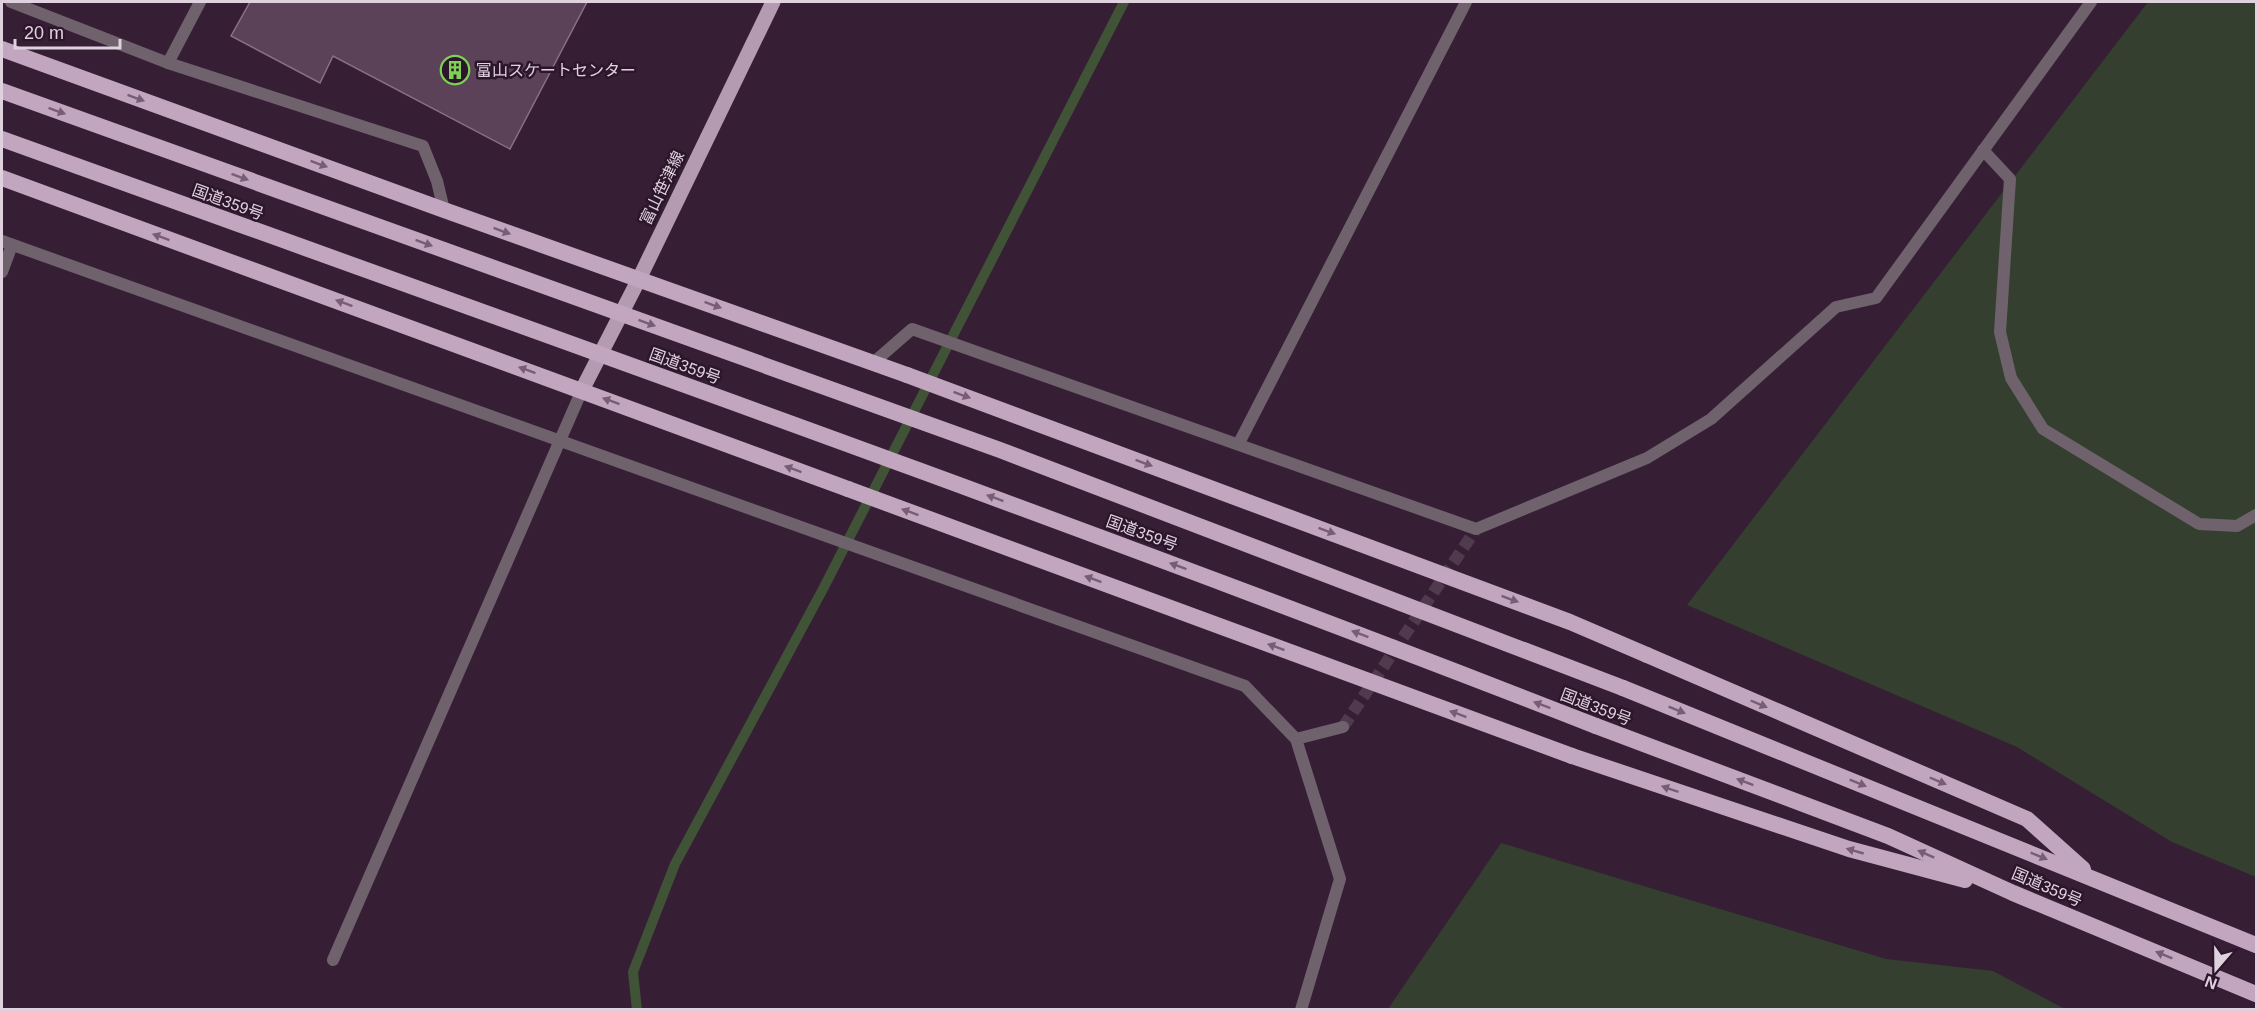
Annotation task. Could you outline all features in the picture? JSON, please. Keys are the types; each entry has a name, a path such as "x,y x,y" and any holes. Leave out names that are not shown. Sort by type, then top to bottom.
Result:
{"highway":[{"path":"2,49 907,375 1570,622 2027,819 2093,878"},
{"name":"国道359号","path":"2,92 1000,450 1623,688 2256,945"},
{"name":"国道359号","path":"2,139 792,424 1304,612 1596,726 1888,836 2013,893 2256,994"},
{"path":"2,178 1572,756 1849,849 2013,893"}],"main road":[{"name":"富山笹津線","path":"582,390 639,279 773,2"}],"street":[{"path":"11,2 168,63 423,146 437,181 444,210"},
{"path":"168,63 200,2"},
{"path":"1239,443 1466,2"},
{"path":"873,363 912,329 1239,443 1476,529 1647,458 1711,419 1836,307 1876,298 2091,2"},
{"path":"1983,150 2010,179 2000,332 2011,378 2043,429 2199,524 2237,526 2256,515"},
{"path":"2,272 7,243 1245,686 1296,739 1340,879 1302,1010"},
{"path":"333,960 582,390"},
{"path":"1296,739 1343,728"}],"green space":[{"path":"2148,2 2256,2 2256,877 2172,842 2017,747 1687,605"},
{"path":"1501,843 1886,959 1993,971 2065,1009 1388,1009"}],"building":[{"name":"富山スケートセンター","path":"250,2 587,2 510,149 333,56 320,83 231,36"}],"waterway":[{"path":"637,1010 633,972 675,864 823,589 1124,2"}],"tunnel":[{"path":"1343,727 1476,529"}],"place":[{"name":"富山スケートセンター","path":"455,70"}]}
